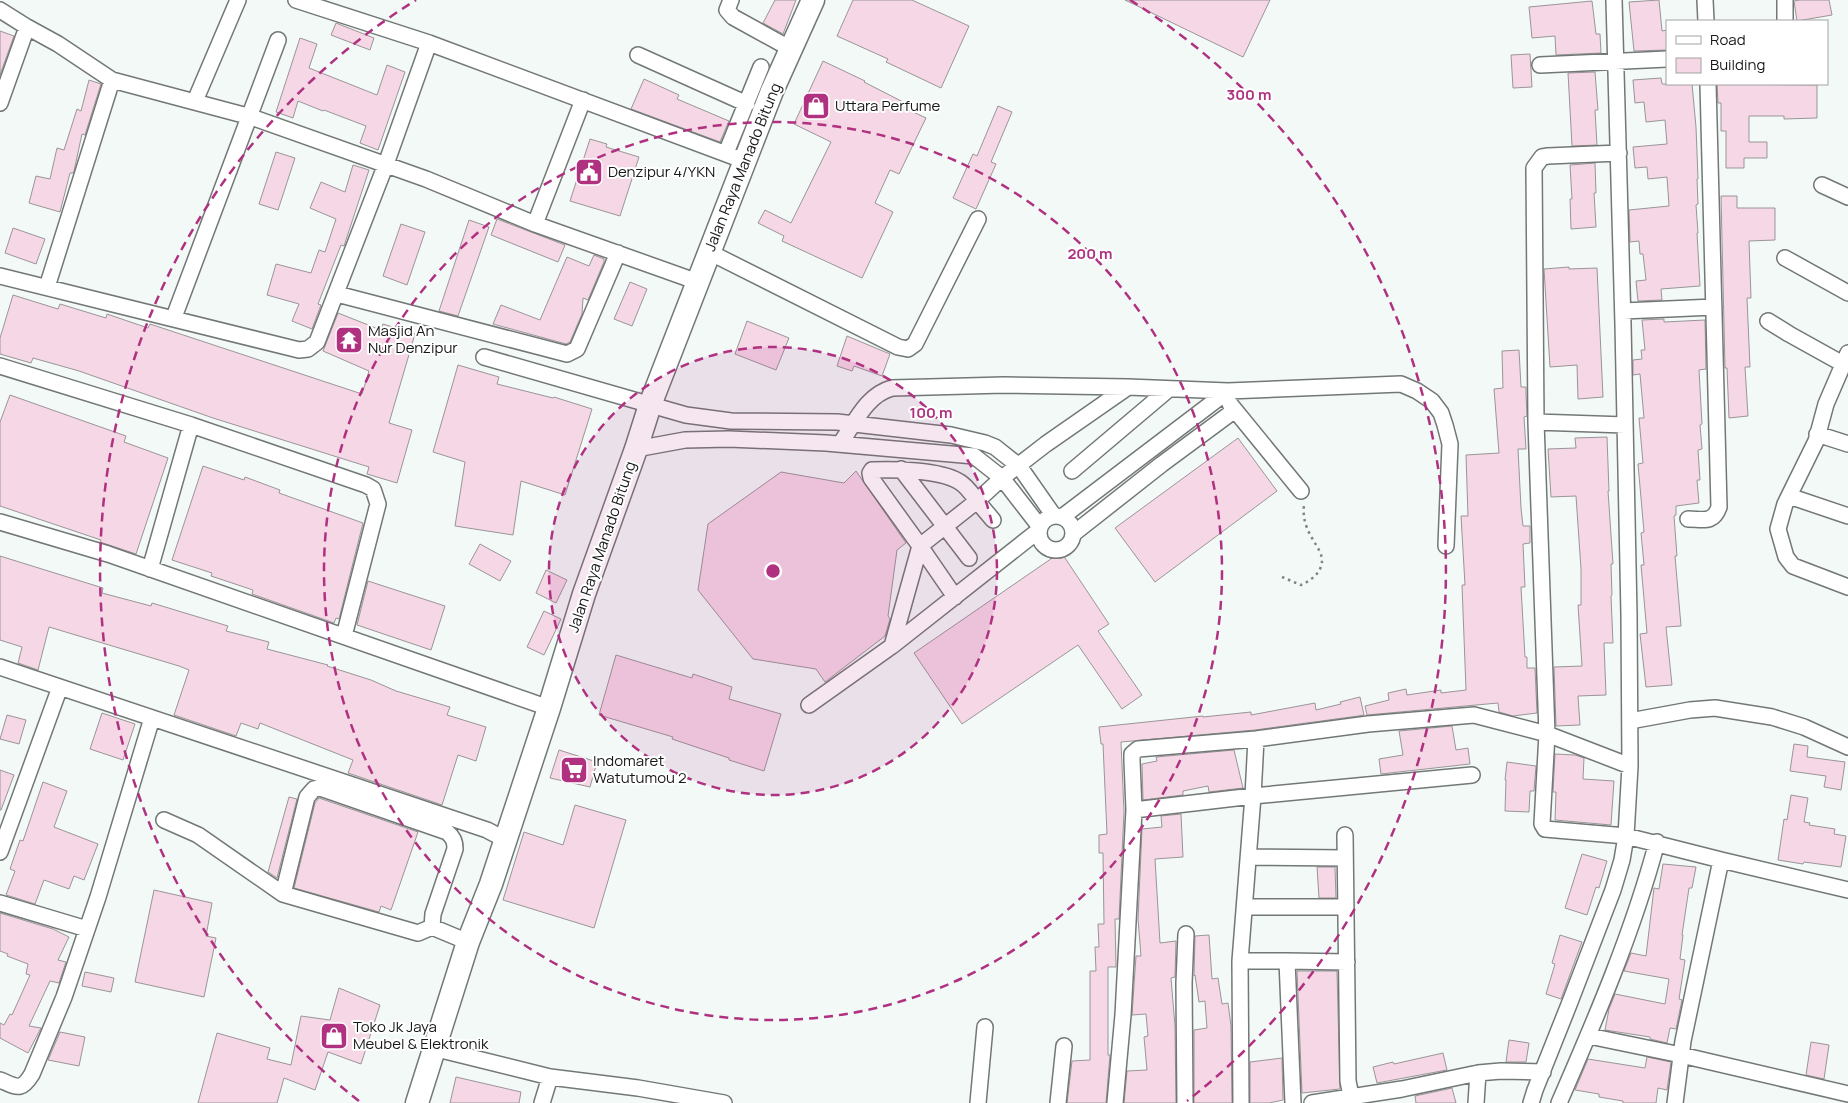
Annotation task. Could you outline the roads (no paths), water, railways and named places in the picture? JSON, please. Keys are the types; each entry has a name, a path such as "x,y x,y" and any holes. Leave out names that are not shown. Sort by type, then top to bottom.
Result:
{"highway":[{"name":"Jalan Raya Manado Bitung","path":"417,1103 468,942 506,840 584,594 650,405 709,252 736,157 772,91 813,0"}],"street":[{"path":"195,101 238,0"},
{"path":"296,0 429,43 736,157 747,104 761,67"},
{"path":"731,0 727,10 733,17 791,49"},
{"path":"1531,1103 1613,890 1622,860 1626,836 1630,766 1630,721 1623,311 1614,0"},
{"path":"1706,0 1706,20"},
{"path":"1785,0 1785,20"},
{"path":"0,10 58,44 112,80 250,117 386,164 535,224 698,282"},
{"path":"0,103 27,27"},
{"path":"174,318 278,40"},
{"path":"0,276 299,350 308,349 318,342 386,164 429,43"},
{"path":"638,56 747,104"},
{"path":"1540,65 1666,59"},
{"path":"46,286 112,80"},
{"path":"1688,519 1709,520 1716,516 1719,507 1708,85"},
{"path":"535,224 583,100"},
{"path":"1619,154 1548,156 1542,157 1534,168 1536,422 1547,734 1543,828 1626,836 1657,842 1720,860 1848,890"},
{"path":"1822,185 1848,198"},
{"path":"709,252 898,347 908,349 915,344 978,219"},
{"path":"336,294 566,354 577,349 618,253"},
{"path":"1784,258 1848,293"},
{"path":"1623,311 1714,307"},
{"path":"1768,320 1789,334 1845,364 1826,404 1816,441 1789,496 1779,521 1778,529 1789,562 1793,566 1848,588"},
{"path":"484,357 686,415 731,420 837,422 950,434 985,443 995,447 1019,466 1058,516 1068,521 1072,527 1073,534 1070,542 1058,550 1050,549 1044,545 1039,539 1039,529 1002,478 974,456 840,444 729,439 685,440 636,449"},
{"path":"0,366 191,425 373,489 378,504 344,636"},
{"path":"840,444 867,403 883,390 892,388 1004,386 1169,389 1226,393 1401,384 1417,391 1432,401 1441,413 1450,444 1446,546"},
{"path":"892,646 920,546 1046,444 1128,388"},
{"path":"1072,471 1169,389"},
{"path":"1226,393 1235,410 1301,491"},
{"path":"809,705 892,646 955,597 1039,529 1047,518 1058,516 1226,393"},
{"path":"1073,534 1235,410"},
{"path":"1536,422 1625,425"},
{"path":"150,568 191,425"},
{"path":"1817,434 1848,444"},
{"path":"901,469 969,558"},
{"path":"955,597 870,475 872,470 901,469 948,477 958,481 964,485 993,520"},
{"path":"1789,496 1848,516"},
{"path":"0,522 150,568 549,708"},
{"path":"0,667 487,830 506,840"},
{"path":"0,852 60,687"},
{"path":"1630,721 1690,710 1715,708 1772,717 1804,727 1848,747"},
{"path":"1115,1103 1123,1015 1134,810 1132,754 1138,749 1256,739 1368,724 1474,715 1547,734 1630,766"},
{"path":"0,1080 20,1087 27,1083 32,1074 64,996 152,718"},
{"path":"1241,1103 1240,961 1246,907 1256,739"},
{"path":"1134,810 1253,796 1472,775"},
{"path":"283,894 307,797 310,793 320,788 451,835 455,843 454,849 433,914 432,927"},
{"path":"164,820 198,835 283,894 418,933 432,927 468,942"},
{"path":"1344,836 1348,1081 1351,1096"},
{"path":"1562,1103 1644,888 1657,842"},
{"path":"1249,857 1345,858"},
{"path":"1675,1103 1681,1055 1720,860"},
{"path":"0,903 86,929"},
{"path":"1246,907 1346,907"},
{"path":"1185,1103 1184,983 1186,934"},
{"path":"1240,961 1347,962"},
{"path":"1287,962 1293,1103"},
{"path":"978,1103 985,1027"},
{"path":"1589,1036 1681,1055 1848,1094"},
{"path":"1058,1103 1064,1046"},
{"path":"433,1048 550,1077 638,1088 724,1103"},
{"path":"1312,1103 1402,1089 1478,1073 1501,1071 1543,1072"},
{"path":"1476,1103 1478,1073"},
{"path":"542,1103 550,1077"}],"place":[{"name":"Uttara Perfume","path":"816,106"},
{"name":"Denzipur 4/YKN","path":"589,172"},
{"name":"Masjid An Nur Denzipur","path":"349,340"},
{"name":"Indomaret Watutumou 2","path":"574,770"},
{"name":"Toko Jk Jaya Meubel & Elektronik","path":"334,1036"}]}
